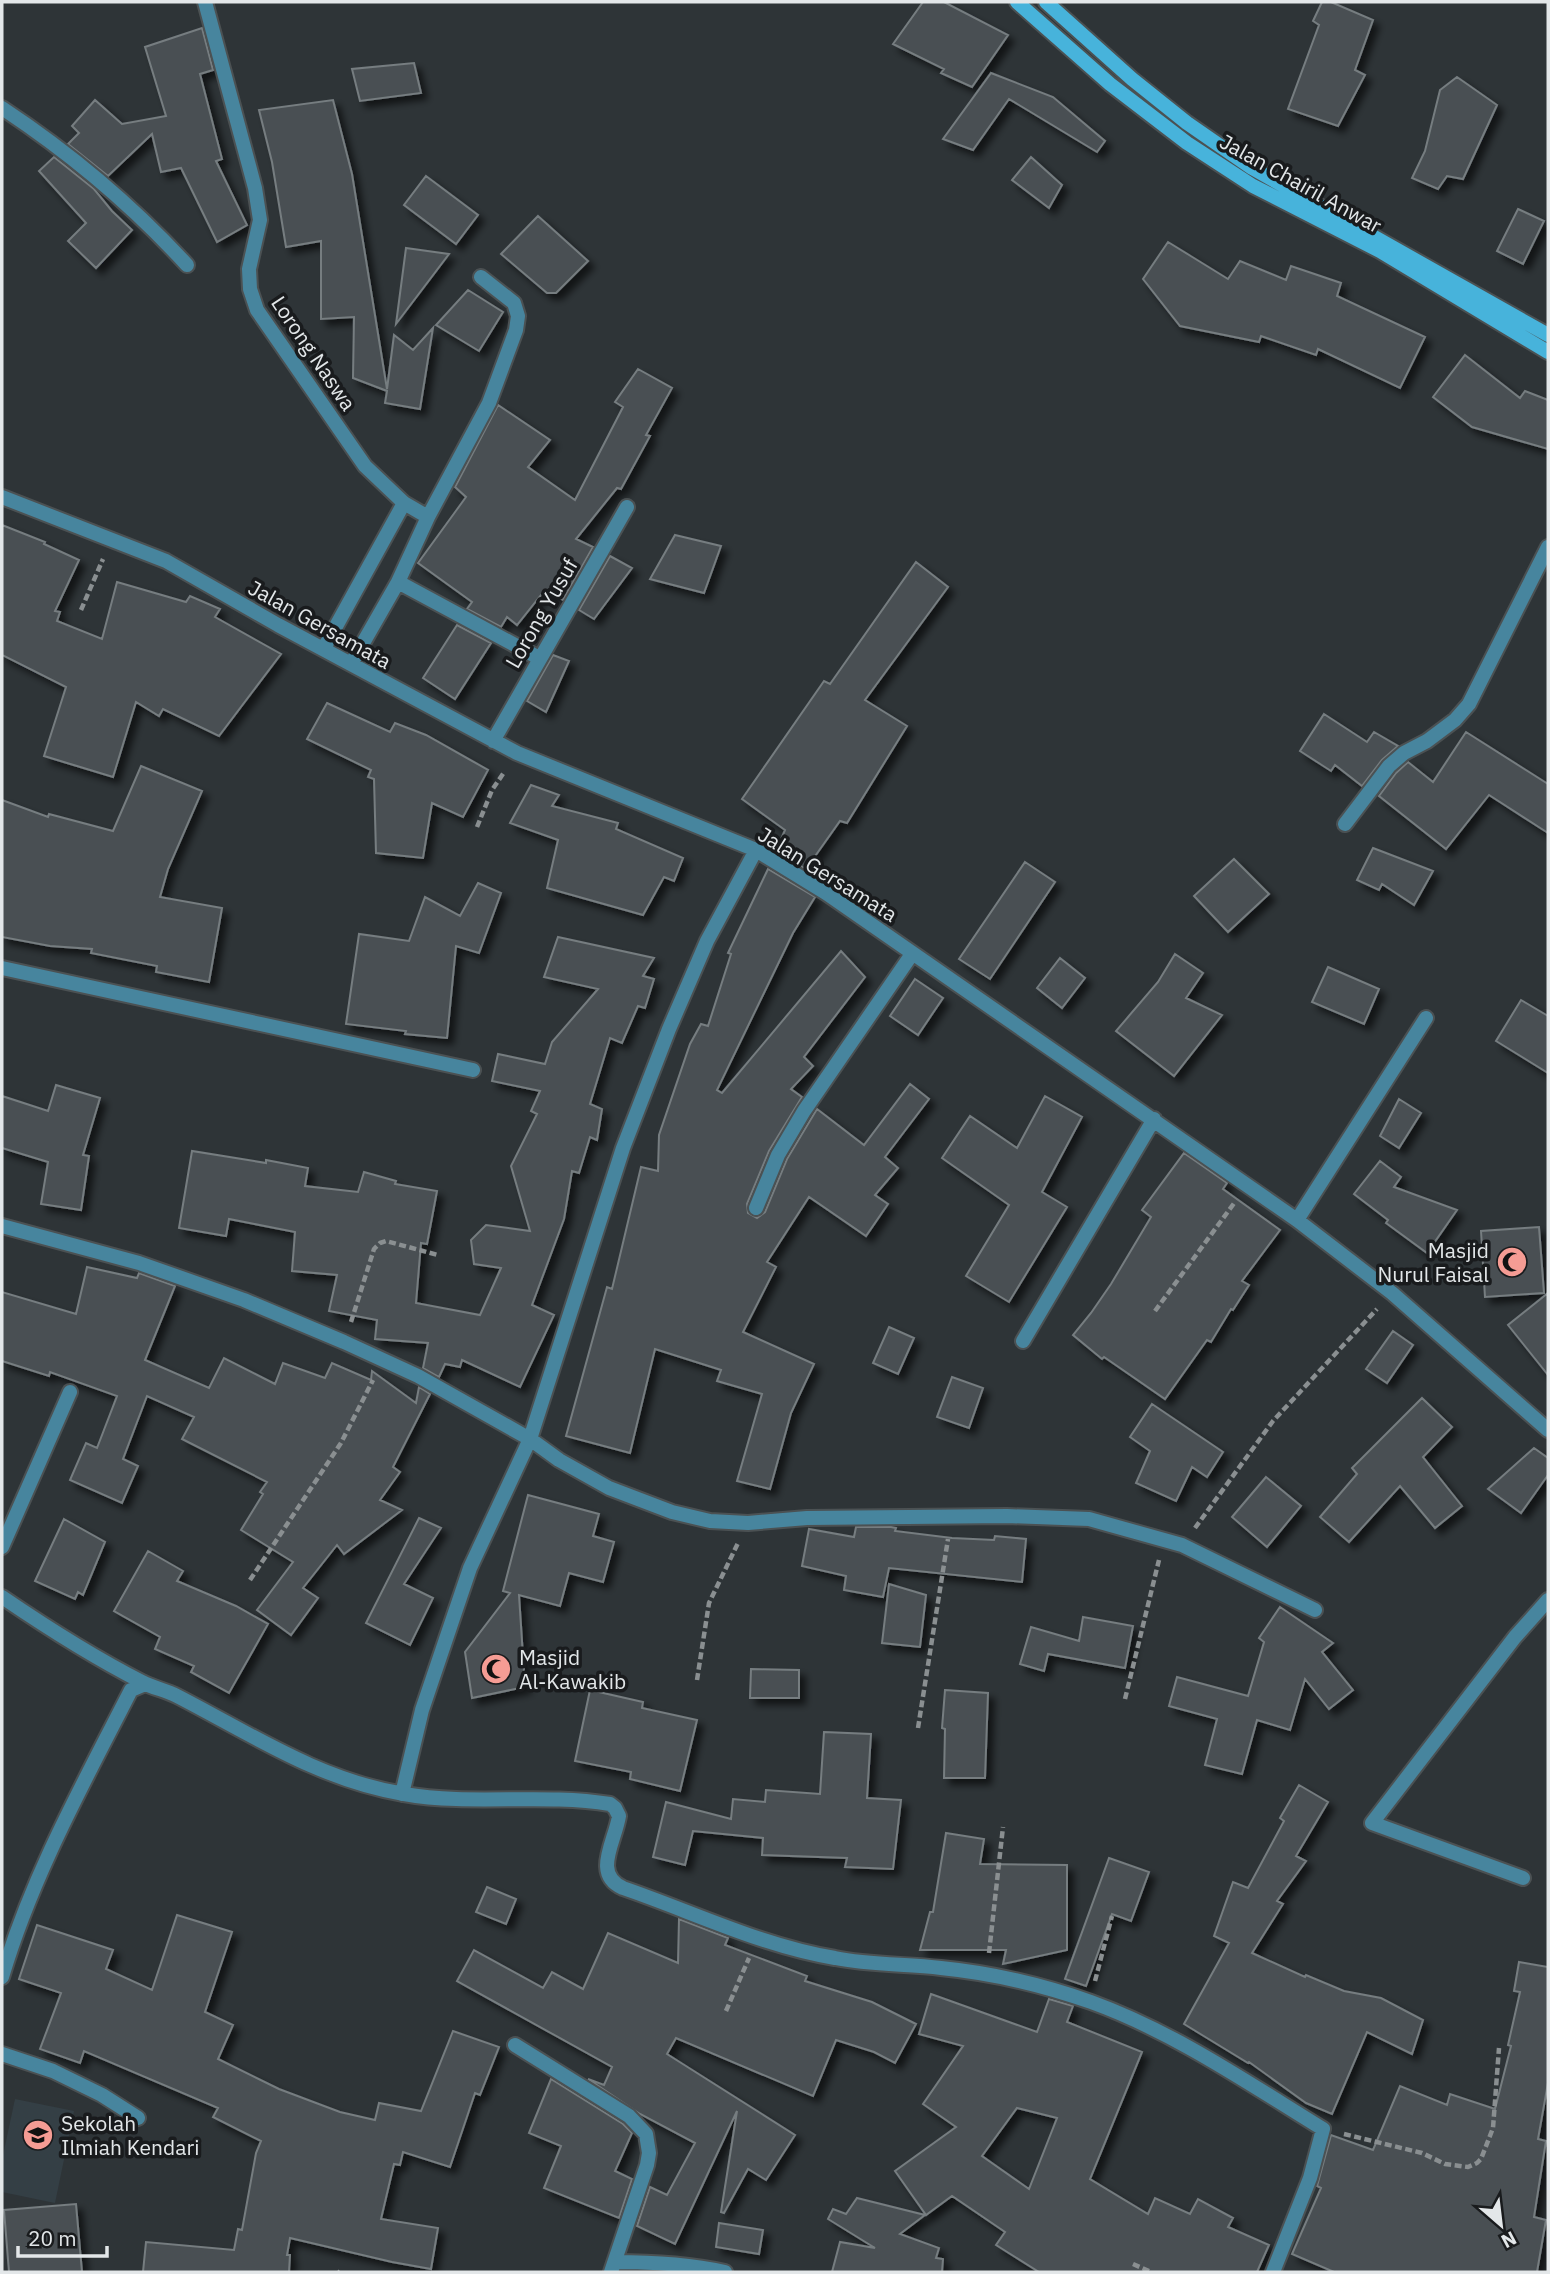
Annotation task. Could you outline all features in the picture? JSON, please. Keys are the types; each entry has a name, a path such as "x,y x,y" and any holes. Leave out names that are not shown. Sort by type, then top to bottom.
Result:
{"main road":[{"name":"Jalan Chairil Anwar","path":"1017,2 1110,85 1186,143 1253,186 1380,251 1548,352"},
{"name":"Jalan Chairil Anwar","path":"1046,2 1186,123 1252,168 1548,335"}],"street":[{"name":"Lorong Naswa","path":"205,2 255,188 260,220 248,270 250,289 257,310 365,466 404,503 428,517"},
{"path":"2,108 81,164 163,239 187,265"},
{"path":"351,664 398,582 428,517 489,403 516,330 518,316 514,303 481,277"},
{"name":"Jalan Gersamata","path":"2,497 166,561 245,607 517,753 757,850 826,893 1248,1184 1392,1293 1548,1430"},
{"path":"324,648 404,503"},
{"name":"Lorong Yusuf","path":"493,741 627,507"},
{"path":"1345,824 1389,766 1455,720 1469,704 1548,547"},
{"path":"398,582 539,658"},
{"path":"402,1794 422,1710 470,1568 530,1439 623,1148 669,1029 707,941 757,850"},
{"path":"756,1208 778,1155 804,1111 912,954"},
{"path":"2,968 473,1070"},
{"path":"1297,1220 1426,1018"},
{"path":"1023,1341 1154,1119"},
{"path":"2,1226 139,1263 244,1300 344,1342 418,1376 530,1439 559,1460 609,1488 672,1512 710,1521 748,1523 807,1518 1044,1516 1089,1519 1182,1545 1315,1610"},
{"path":"2,1547 70,1392"},
{"path":"2,1597 145,1684 176,1695 286,1756 333,1775 402,1794 454,1800 564,1799 610,1804 619,1816 606,1865 610,1880 623,1888 794,1949 836,1959 942,1968 987,1975 1090,2002 1158,2031 1323,2129 1310,2178 1273,2272"},
{"path":"1523,1878 1372,1823 1515,1637 1548,1600"},
{"path":"2,1977 32,1889 69,1811 131,1690 145,1684"},
{"path":"515,2045 629,2116 646,2134 649,2153 647,2165 613,2267 676,2264 725,2272"},
{"path":"2,2054 65,2076 138,2118"}],"path":[{"path":"81,610 112,539"},
{"path":"477,827 492,790 517,753"},
{"path":"1155,1311 1248,1184"},
{"path":"344,1342 374,1249 380,1242 386,1241 438,1255"},
{"path":"1182,1545 1273,1421 1392,1293"},
{"path":"250,1580 341,1443 383,1360"},
{"path":"918,1728 952,1517"},
{"path":"697,1680 709,1603 748,1523"},
{"path":"1125,1699 1165,1539"},
{"path":"987,1975 1003,1827"},
{"path":"1090,2002 1112,1916"},
{"path":"726,2011 757,1938"},
{"path":"1323,2129 1422,2153 1445,2164 1468,2167 1477,2163 1493,2128 1499,2048"},
{"path":"1133,2264 1152,2272"}],"shaded area":[{"name":"Sekolah Ilmiah Kendari","path":"15,2099 74,2111 55,2203 2,2192 2,2160"}],"building":[{"path":"923,2 944,2 1008,35 972,87 941,73 944,69 893,44"},
{"path":"1322,2 1331,2 1373,20 1355,70 1365,75 1338,126 1288,109 1319,25 1313,21"},
{"path":"202,28 213,70 200,74 222,159 216,161 247,225 217,242 181,168 161,172 152,134 108,176 68,144 79,133 72,126 95,100 122,124 166,116 145,47"},
{"path":"414,63 421,93 360,101 352,69"},
{"path":"991,73 1053,97 1105,141 1097,152 1009,99 973,150 943,139"},
{"path":"1457,77 1497,105 1463,179 1447,176 1438,189 1412,178 1425,151 1440,90"},
{"path":"333,100 352,174 387,389 394,335 413,350 433,328 420,409 385,403 387,391 353,378 354,317 321,319 321,241 286,247 272,162 259,110"},
{"path":"54,157 94,189 132,230 96,268 68,241 86,223 39,171"},
{"path":"1031,157 1062,185 1049,208 1012,180"},
{"path":"426,176 478,215 456,244 404,205"},
{"path":"1518,209 1544,221 1523,264 1497,251"},
{"path":"538,216 588,261 556,293 547,293 501,254"},
{"path":"1168,242 1228,279 1240,261 1286,280 1291,266 1341,283 1337,296 1425,337 1400,388 1318,349 1316,355 1261,336 1259,342 1180,326 1143,279"},
{"path":"406,248 449,254 396,324"},
{"path":"468,290 503,312 479,351 436,325"},
{"path":"1465,355 1520,398 1525,391 1548,400 1548,449 1472,427 1433,397"},
{"path":"638,369 672,388 621,489 617,488 576,539 593,547 563,600 545,590 517,625 507,617 501,627 467,609 472,602 418,563 466,497 455,487 498,405 550,440 528,467 575,500 623,407 615,402"},
{"path":"2,525 45,542 44,544 79,560 55,611 60,612 57,621 102,639 117,582 186,602 190,596 220,609 215,617 281,654 219,736 163,709 159,716 136,702 113,777 44,756 66,687 2,655"},
{"path":"675,535 721,546 704,593 650,579"},
{"path":"610,556 632,568 594,619 579,610"},
{"path":"916,562 948,587 865,700 907,726 847,823 840,821 806,869 776,851 785,830 742,799 824,681 830,684"},
{"path":"457,625 491,643 455,699 423,678"},
{"path":"553,655 569,661 546,712 527,701"},
{"path":"327,703 390,732 395,723 426,735 488,770 463,817 432,803 423,858 376,853 374,779 368,777 371,770 307,739"},
{"path":"1324,714 1367,742 1374,732 1398,746 1382,760 1362,786 1335,765 1331,771 1300,751"},
{"path":"1466,732 1548,784 1548,833 1489,795 1446,849 1379,796 1408,762 1433,782"},
{"path":"141,766 202,791 168,869 160,897 222,908 209,982 156,972 157,966 91,953 92,949 50,946 2,937 2,800 48,817 49,814 113,831"},
{"path":"531,785 559,795 552,806 618,823 616,829 683,858 674,881 664,877 643,915 547,888 558,840 510,823"},
{"path":"1373,848 1433,871 1414,905 1382,884 1379,890 1357,880"},
{"path":"1234,859 1269,894 1228,932 1194,896"},
{"path":"1025,862 1055,882 990,979 959,959"},
{"path":"768,869 815,897 793,933 717,1090 722,1093 841,951 865,977 804,1057 813,1066 791,1089 802,1097 769,1151 747,1204 748,1213 757,1218 765,1212 787,1159 817,1109 864,1145 910,1084 929,1099 885,1157 898,1168 875,1195 888,1204 866,1236 809,1197 767,1262 776,1267 743,1332 814,1364 791,1413 770,1489 737,1481 762,1394 717,1381 721,1370 655,1349 630,1453 566,1436 607,1287 612,1289 641,1167 658,1171 659,1135 690,1044 701,1024 708,1026 731,954 728,953"},
{"path":"478,883 501,893 479,953 456,946 447,1038 346,1024 359,934 409,941 425,897 460,916"},
{"path":"558,937 654,958 643,976 654,979 645,1008 638,1006 622,1043 610,1038 590,1104 602,1109 597,1140 590,1137 579,1173 572,1171 564,1219 532,1305 554,1315 520,1387 462,1360 460,1367 445,1364 439,1377 423,1368 428,1343 375,1339 377,1320 329,1311 337,1275 292,1271 295,1232 229,1219 226,1236 179,1228 192,1151 308,1168 305,1186 358,1192 364,1172 396,1181 395,1184 437,1191 427,1244 421,1243 416,1303 480,1315 501,1268 474,1264 471,1240 486,1225 530,1231 511,1166 537,1114 531,1111 540,1091 492,1081 498,1054 545,1064 552,1042 598,989 544,977"},
{"path":"1175,954 1203,973 1186,998 1222,1015 1174,1076 1116,1031 1158,982"},
{"path":"1060,958 1085,978 1062,1008 1037,988"},
{"path":"1328,967 1379,989 1364,1024 1312,1002"},
{"path":"915,979 943,998 918,1035 890,1016"},
{"path":"1521,1000 1548,1016 1548,1073 1496,1041"},
{"path":"56,1085 100,1098 83,1155 89,1156 81,1210 41,1204 48,1162 2,1148 2,1096 48,1111"},
{"path":"1045,1096 1082,1117 1042,1192 1067,1207 1009,1302 966,1276 1009,1205 942,1158 970,1116 1017,1148"},
{"path":"1399,1099 1421,1113 1399,1148 1380,1136"},
{"path":"1184,1153 1227,1183 1223,1189 1280,1230 1242,1281 1249,1285 1233,1310 1231,1309 1211,1342 1207,1340 1165,1399 1104,1357 1102,1359 1073,1335 1111,1284 1151,1217 1142,1210"},
{"path":"1380,1161 1401,1177 1394,1187 1457,1210 1427,1253 1386,1223 1388,1220 1354,1194"},
{"name":"Masjid Nurul Faisal","path":"1539,1227 1544,1293 1485,1297 1481,1231"},
{"path":"87,1267 137,1278 139,1273 175,1286 145,1360 209,1388 224,1358 275,1384 283,1363 325,1378 332,1363 371,1380 372,1371 416,1403 419,1387 430,1394 393,1467 400,1472 380,1500 402,1510 344,1554 337,1545 303,1588 318,1598 291,1635 257,1610 293,1562 241,1530 263,1494 260,1492 267,1482 182,1439 194,1417 147,1396 123,1459 138,1466 122,1503 70,1480 86,1443 97,1448 117,1396 50,1372 49,1376 2,1361 2,1292 76,1314"},
{"path":"1548,1293 1548,1375 1508,1325"},
{"path":"889,1327 914,1338 898,1374 873,1363"},
{"path":"1393,1331 1413,1345 1387,1383 1366,1369"},
{"path":"952,1377 983,1388 969,1428 937,1417"},
{"path":"1422,1398 1452,1427 1423,1457 1462,1506 1435,1528 1400,1486 1349,1542 1320,1517 1357,1474 1352,1468"},
{"path":"1152,1404 1223,1452 1207,1477 1192,1467 1176,1501 1136,1483 1150,1451 1130,1437"},
{"path":"1534,1448 1548,1458 1548,1475 1521,1513 1488,1489"},
{"path":"1266,1477 1301,1506 1267,1547 1232,1517"},
{"path":"528,1495 599,1514 593,1536 614,1542 603,1582 569,1573 560,1606 519,1595 525,1687 472,1698 465,1652 510,1593 503,1591"},
{"path":"419,1518 441,1528 404,1584 433,1598 410,1645 366,1623"},
{"path":"64,1519 105,1542 83,1595 78,1592 75,1599 35,1581"},
{"path":"856,1527 891,1527 896,1528 895,1531 952,1538 994,1540 995,1536 1026,1539 1022,1582 889,1568 883,1597 844,1590 846,1576 802,1566 809,1529 854,1537"},
{"path":"148,1551 183,1571 177,1581 236,1606 268,1624 229,1693 191,1672 194,1666 155,1649 160,1637 114,1611"},
{"path":"889,1584 926,1595 920,1647 882,1643"},
{"path":"1280,1607 1333,1643 1322,1652 1353,1690 1329,1709 1305,1679 1290,1730 1257,1720 1242,1774 1205,1765 1217,1719 1169,1706 1177,1677 1248,1696 1264,1642 1259,1638"},
{"path":"1083,1617 1133,1626 1125,1668 1048,1654 1044,1671 1020,1664 1031,1627 1079,1641"},
{"path":"751,1669 799,1670 799,1698 750,1698"},
{"path":"590,1690 643,1702 642,1708 697,1720 680,1791 630,1779 631,1772 575,1761"},
{"path":"945,1690 988,1693 985,1778 944,1778 945,1729 942,1728"},
{"path":"824,1732 871,1734 867,1798 901,1800 893,1869 845,1867 847,1858 762,1855 763,1838 693,1831 685,1865 653,1857 666,1802 731,1819 733,1799 765,1802 766,1790 820,1794"},
{"path":"1299,1785 1328,1802 1296,1856 1306,1861 1277,1901 1283,1904 1252,1953 1344,1991 1381,1998 1423,2020 1412,2054 1367,2032 1332,2114 1306,2103 1249,2062 1184,2024 1229,1943 1214,1936 1233,1882 1248,1888 1284,1821 1280,1818"},
{"path":"946,1833 984,1839 980,1864 1067,1865 1067,1950 1003,1964 1006,1950 920,1950 930,1912 933,1912"},
{"path":"1109,1858 1149,1872 1131,1921 1112,1914 1086,1986 1065,1979"},
{"path":"487,1887 516,1899 506,1924 476,1912"},
{"path":"177,1915 232,1932 205,2012 233,2025 218,2059 279,2089 340,2112 375,2120 379,2103 421,2111 453,2031 499,2047 480,2095 475,2093 450,2167 403,2152 400,2165 394,2164 381,2219 438,2228 431,2269 290,2238 287,2255 290,2255 289,2272 143,2272 146,2242 234,2250 238,2229 242,2230 256,2153 261,2141 213,2117 218,2108 84,2051 80,2063 40,2049 61,1993 19,1979 37,1925 113,1950 106,1969 152,1990"},
{"path":"679,1919 728,1938 725,1945 807,1976 805,1981 872,2002 916,2024 895,2063 874,2052 836,2040 813,2096 676,2038 667,2054 795,2135 766,2180 748,2169 724,2213 721,2212 737,2111 675,2244 637,2226 650,2187 667,2195 695,2143 640,2114 588,2079 604,2085 612,2067 457,1981 474,1950 543,1988 552,1972 583,1989 608,1933 678,1963"},
{"path":"1519,1962 1548,1967 1548,2083 1538,2139 1546,2141 1534,2217 1546,2220 1537,2272 1334,2272 1292,2254 1321,2188 1317,2186 1331,2135 1373,2150 1400,2086 1447,2105 1450,2094 1495,2109 1511,2046 1508,2045 1520,1992 1514,1991"},
{"path":"931,1994 1037,2032 1049,1999 1073,2006 1067,2022 1142,2052 1090,2179 1148,2214 1155,2198 1190,2214 1198,2199 1233,2218 1228,2227 1269,2245 1257,2272 1039,2272 996,2245 1005,2232 952,2196 926,2215 895,2171 956,2127 923,2104 963,2046 919,2034","holes":["1017,2108 1057,2118 1029,2189 982,2156"]},
{"path":"551,2079 623,2124 632,2133 615,2171 632,2179 619,2218 544,2188 561,2146 529,2133"},
{"path":"857,2198 925,2215 900,2234 939,2248 936,2258 943,2259 942,2272 832,2272 840,2242 875,2248 828,2219 833,2209 846,2214"},
{"path":"76,2204 82,2272 9,2272 4,2210"},
{"path":"719,2223 763,2230 759,2254 716,2247"}],"place":[{"name":"Masjid Nurul Faisal","path":"1512,1262"},
{"name":"Masjid Al-Kawakib","path":"496,1669"},
{"name":"Sekolah Ilmiah Kendari","path":"38,2135"}]}
